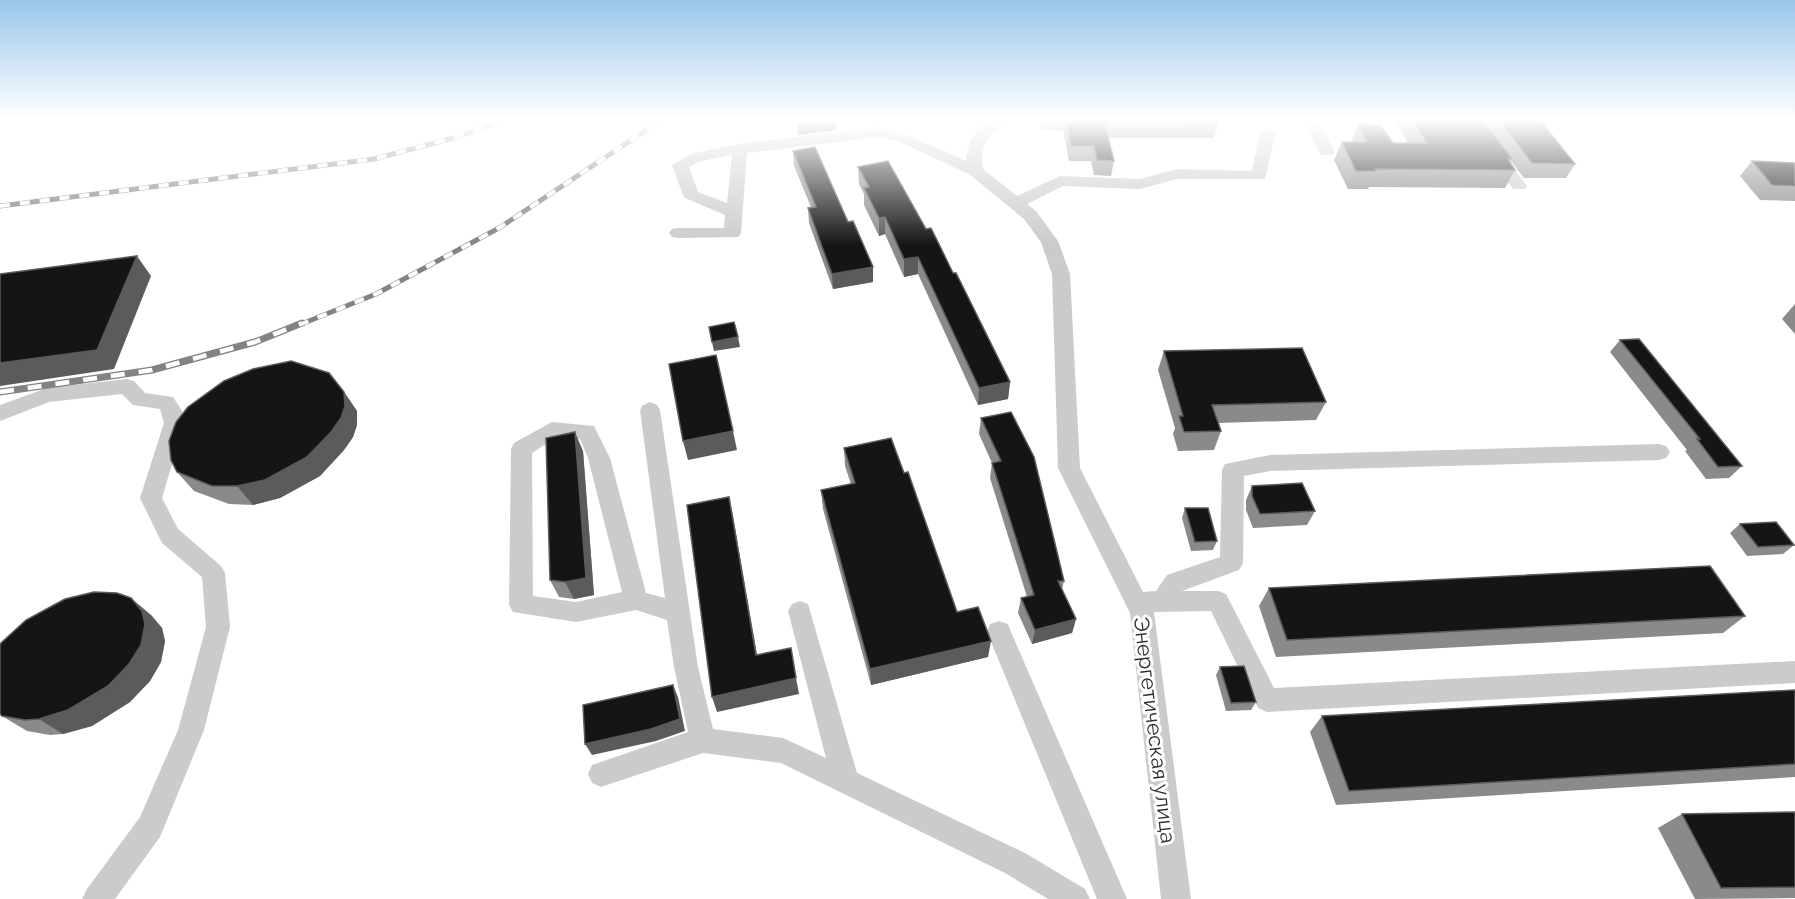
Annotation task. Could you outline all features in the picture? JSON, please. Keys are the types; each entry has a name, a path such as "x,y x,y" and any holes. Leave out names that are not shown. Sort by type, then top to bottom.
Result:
{"street":[{"name":"Энергетическая улица","path":"689,161 680,165 691,195 733,212"},
{"path":"678,233 732,233 739,161"},
{"name":"Энергетическая улица","path":"953,161 975,171 1030,215 1049,241 1061,274 1069,468 1142,613 1176,899"},
{"path":"973,161 975,171"},
{"path":"1016,204 1060,182 1140,184 1177,174 1259,176 1262,161"},
{"path":"1501,161 1519,186"},
{"path":"0,413 47,394 127,387 140,400 166,402 172,411 174,423 151,498 170,536 213,573 218,627 191,730 150,827 97,899"},
{"path":"650,410 686,668 703,740"},
{"path":"636,600 599,458 587,432 552,430 521,449 521,605 576,612 636,600 678,613"},
{"path":"1162,602 1175,582 1231,563 1233,470 1270,463 1659,452"},
{"path":"1136,602 1218,602 1267,700 1795,672"},
{"path":"800,611 846,782"},
{"path":"999,632 1112,899"},
{"path":"602,774 703,740 783,751 1015,863 1075,899"}],"building":[{"path":"797,161 821,161 848,222 853,221 873,267 832,274 808,208 816,207"},
{"path":"888,161 926,229 931,228 953,273 956,273 1010,382 979,388 918,257 904,259 885,217 879,218 864,188 869,187 858,167"},
{"path":"1351,161 1509,161 1515,170 1375,169 1376,171 1356,171"},
{"path":"1530,161 1573,161 1575,164 1532,163"},
{"path":"1752,161 1795,163 1795,186 1772,185"},
{"path":"137,256 97,350 0,363 0,274"},
{"path":"734,322 738,337 712,342 709,327"},
{"path":"1639,339 1742,466 1718,467 1697,439 1700,439 1620,340"},
{"path":"1302,348 1326,402 1212,405 1221,431 1184,432 1179,416 1183,416 1164,351"},
{"path":"716,355 733,431 683,441 669,364"},
{"path":"291,361 329,373 344,392 345,406 341,418 307,457 265,480 237,486 212,486 177,472 171,460 169,441 176,422 188,407 224,381 253,369"},
{"path":"1011,412 1034,457 1064,581 1058,581 1076,619 1035,630 1021,598 1034,595 992,463 1001,461 981,418"},
{"path":"575,432 586,578 565,582 550,580 546,438"},
{"path":"891,438 904,473 908,472 957,612 978,607 991,641 870,669 821,490 855,483 844,448"},
{"path":"1302,483 1315,511 1260,514 1252,496 1252,486"},
{"path":"729,497 756,655 791,648 796,678 712,697 687,505"},
{"path":"1185,508 1208,508 1217,541 1195,542"},
{"path":"1776,522 1794,545 1758,547 1740,524"},
{"path":"1710,566 1745,616 1287,640 1269,588"},
{"path":"94,592 117,593 131,598 142,611 145,624 141,645 129,664 108,686 68,710 39,719 25,720 2,716 0,714 1,643 26,620 65,599"},
{"path":"1244,666 1256,702 1231,703 1220,667"},
{"path":"673,685 680,719 651,729 585,744 583,705"},
{"path":"1795,690 1795,764 1349,791 1322,716"},
{"path":"1795,812 1795,887 1721,888 1682,814"}],"railway":[{"path":"0,206 358,161"},
{"path":"299,325 376,294 499,228 600,161"},
{"path":"0,392 152,370 255,342 302,323"}]}
